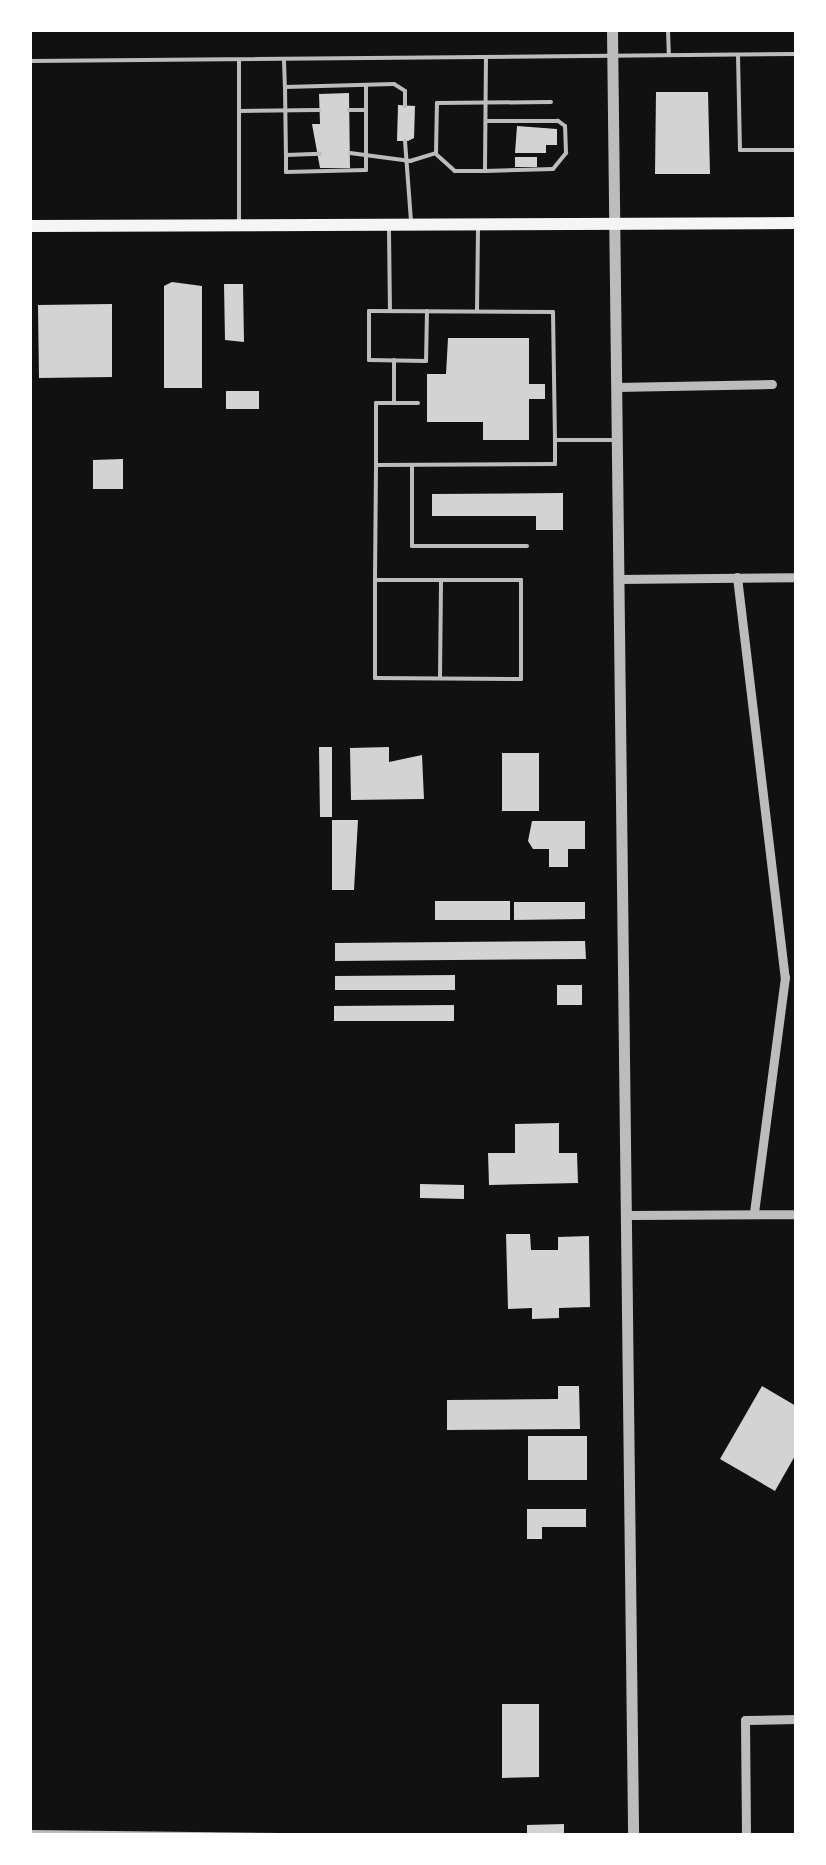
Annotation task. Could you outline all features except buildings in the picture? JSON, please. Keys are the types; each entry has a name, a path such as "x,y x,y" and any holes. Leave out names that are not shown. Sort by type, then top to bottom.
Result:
{"main road":[{"path":"30,226 794,220"}],"street":[{"path":"612,30 633,1835"},
{"path":"616,387 772,384"},
{"path":"618,579 796,576"},
{"path":"737,577 784,977 754,1214"},
{"path":"628,1215 796,1214"},
{"path":"746,1835 746,1720 796,1719"}],"lane":[{"path":"668,30 669,56"},
{"path":"30,60 238,62 796,54"},
{"path":"738,55 740,150 796,150"},
{"path":"485,171 486,59"},
{"path":"284,61 286,172 366,170 366,86"},
{"path":"238,62 239,225"},
{"path":"284,87 394,84 405,91 405,106"},
{"path":"436,154 437,103 551,102"},
{"path":"239,111 320,110"},
{"path":"349,110 366,110"},
{"path":"436,154 455,170 485,171 552,169 566,154 567,136 558,121 486,121"},
{"path":"405,141 410,161 411,224"},
{"path":"350,153 410,161 436,154"},
{"path":"286,154 320,154"},
{"path":"389,224 390,311"},
{"path":"477,312 478,224"},
{"path":"376,465 556,464 553,312 369,310 369,360 426,360 427,311"},
{"path":"394,360 394,404"},
{"path":"374,580 521,580 521,679 375,678 374,580 376,404 418,403"},
{"path":"556,440 616,440"},
{"path":"412,465 412,546 527,546"},
{"path":"440,678 441,580"},
{"path":"30,1832 282,1835"}]}
